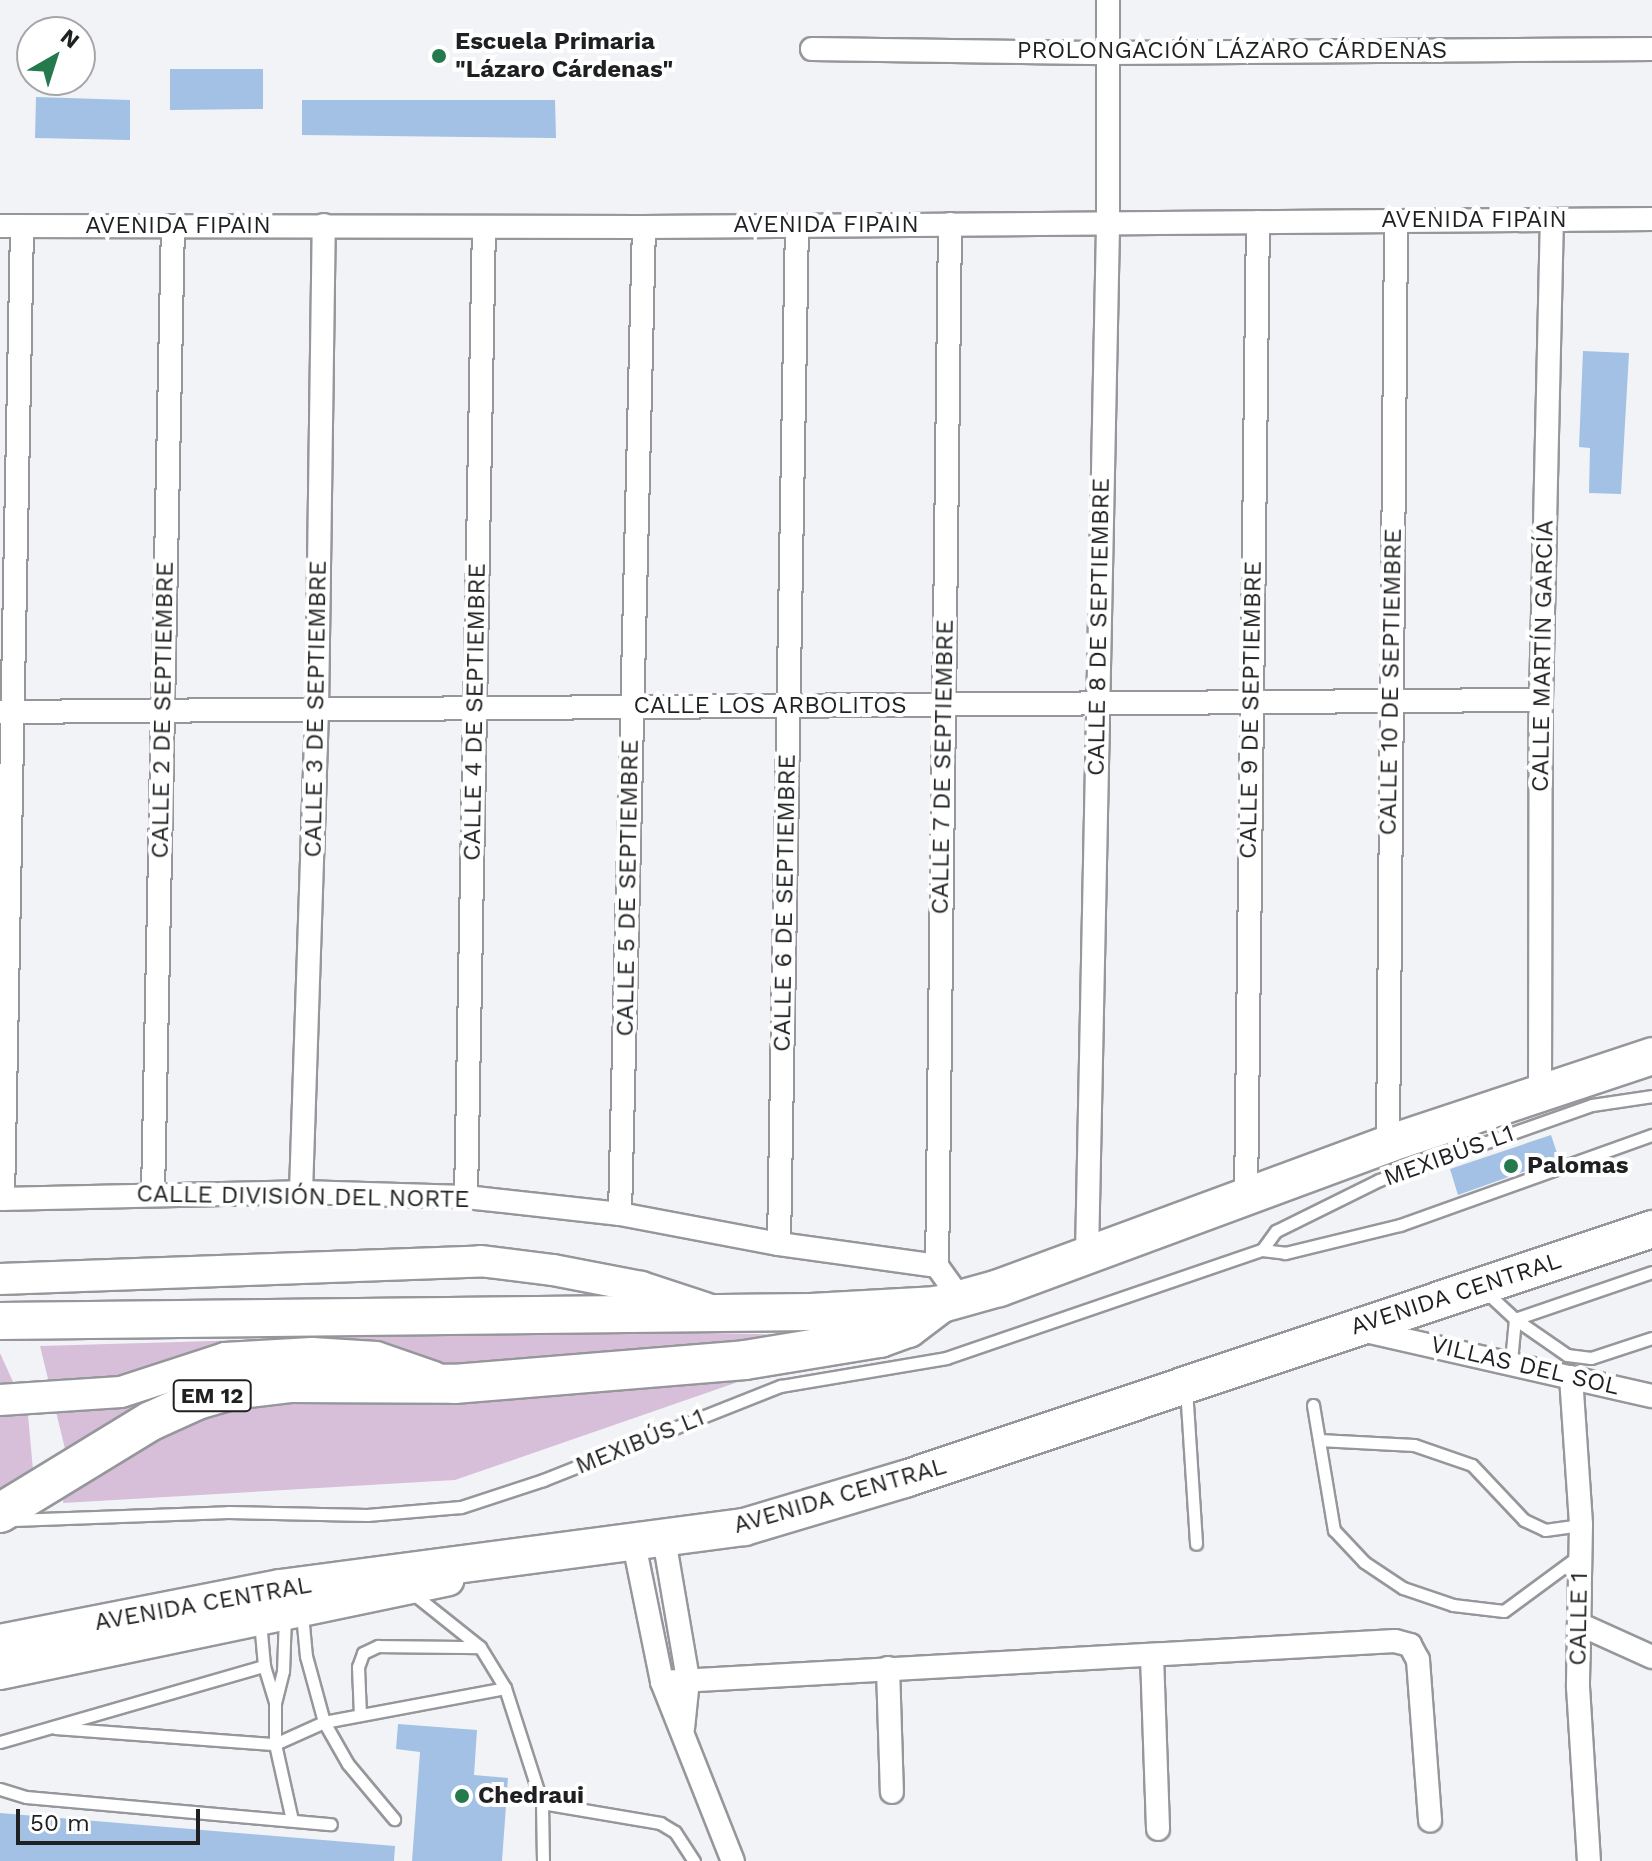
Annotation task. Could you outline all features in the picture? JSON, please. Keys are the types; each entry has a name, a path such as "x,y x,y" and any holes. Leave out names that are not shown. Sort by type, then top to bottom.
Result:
{"highway":[{"path":"454,1384 745,1360 880,1338 908,1328 950,1303 1246,1199 1388,1144 1652,1056"},
{"name":"AVENIDA CENTRAL","path":"17,1639 281,1588 744,1527 890,1484 1652,1229"},
{"path":"0,1321 811,1312 950,1303"},
{"name":"EM 12","path":"0,1513 151,1421 197,1400 233,1390 290,1383 454,1384"}],"main road":[{"path":"0,1279 480,1261 553,1270 641,1287 714,1311"},
{"path":"0,1400 109,1393 225,1358 312,1353 376,1357 454,1384"},
{"path":"0,1674 407,1590 580,1550"}],"street":[{"name":"CALLE 8 DE SEPTIEMBRE","path":"1087,1255 1108,223 1108,0"},
{"name":"PROLONGACIÓN LÁZARO CÁRDENAS","path":"812,49 1108,53 1652,49"},
{"name":"AVENIDA FIPAIN","path":"11,226 644,227 1652,219"},
{"name":"CALLE MARTÍN GARCÍA","path":"1540,1093 1541,700 1552,220"},
{"name":"CALLE 10 DE SEPTIEMBRE","path":"1388,1144 1396,221"},
{"name":"CALLE 9 DE SEPTIEMBRE","path":"1246,1199 1258,222"},
{"name":"CALLE 7 DE SEPTIEMBRE","path":"937,1266 950,224"},
{"name":"CALLE 3 DE SEPTIEMBRE","path":"301,1192 317,710 324,225"},
{"path":"1,1199 11,226"},
{"name":"CALLE 2 DE SEPTIEMBRE","path":"153,1194 173,226"},
{"name":"CALLE 6 DE SEPTIEMBRE","path":"779,1244 797,226"},
{"name":"CALLE 4 DE SEPTIEMBRE","path":"466,1197 484,227"},
{"name":"CALLE 5 DE SEPTIEMBRE","path":"620,1214 644,227"},
{"name":"CALLE LOS ARBOLITOS","path":"6,712 1541,700"},
{"name":"CALLE DIVISIÓN DEL NORTE","path":"1,1199 301,1192 466,1197 620,1214 779,1244 937,1266"},
{"path":"937,1266 950,1303"},
{"name":"VILLAS DEL SOL","path":"1352,1328 1511,1361 1652,1396"},
{"name":"CALLE 1","path":"1571,1377 1581,1525 1578,1687 1589,1861"},
{"path":"649,1541 688,1680 682,1732"},
{"path":"649,1541 662,1682 733,1861"},
{"path":"1579,1624 1652,1657"},
{"path":"662,1682 1395,1641 1410,1645 1418,1660 1430,1821"},
{"path":"1152,1656 1158,1829"},
{"path":"888,1668 892,1792"}],"lane":[{"name":"MEXIBÚS L1","path":"1262,1250 1276,1231 1379,1180 1592,1105 1652,1096"},
{"name":"MEXIBÚS L1","path":"0,1521 228,1512 367,1515 461,1507 543,1480 781,1386 946,1358 1262,1250 1285,1253 1400,1225 1652,1135"},
{"path":"1515,1319 1652,1272"},
{"path":"1479,1286 1515,1319 1567,1355 1591,1358 1652,1338"},
{"path":"1511,1361 1515,1319"},
{"path":"1185,1384 1196,1544"},
{"path":"1313,1405 1334,1530 1364,1562 1403,1588 1453,1605 1504,1611 1580,1555"},
{"path":"1319,1440 1414,1445 1472,1465 1524,1520 1545,1530 1581,1525"},
{"path":"407,1590 480,1647 505,1688 542,1803 543,1861"},
{"path":"275,1703 264,1666 282,1615"},
{"path":"282,1615 283,1671 275,1703 275,1744 292,1820"},
{"path":"282,1615 306,1656 324,1722 348,1764 394,1819"},
{"path":"360,1715 358,1667 363,1653 378,1646 480,1647"},
{"path":"0,1742 264,1666"},
{"path":"55,1728 275,1744 324,1722 505,1688"},
{"path":"0,1789 26,1797 331,1824"},
{"path":"542,1803 660,1823 675,1832 694,1861"}],"shaded area":[{"path":"598,1330 868,1337 455,1480 63,1503 67,1457 40,1346"},
{"path":"0,1353 28,1415 33,1470 31,1498 0,1499"}],"building":[{"path":"170,69 263,69 263,109 170,110"},
{"path":"36,97 130,100 130,140 35,138"},
{"path":"302,100 555,100 556,138 302,135"},
{"path":"1583,351 1629,353 1621,494 1589,493 1590,448 1579,447"},
{"path":"1551,1135 1559,1159 1458,1195 1450,1169"},
{"path":"398,1724 477,1730 474,1775 508,1778 502,1861 412,1861 420,1752 396,1749"},
{"path":"0,1813 395,1846 394,1861 0,1861"}],"place":[{"name":"Escuela Primaria \"Lázaro Cárdenas\"","path":"439,56"},
{"name":"Palomas","path":"1511,1166"},
{"name":"Chedraui","path":"462,1796"}]}
